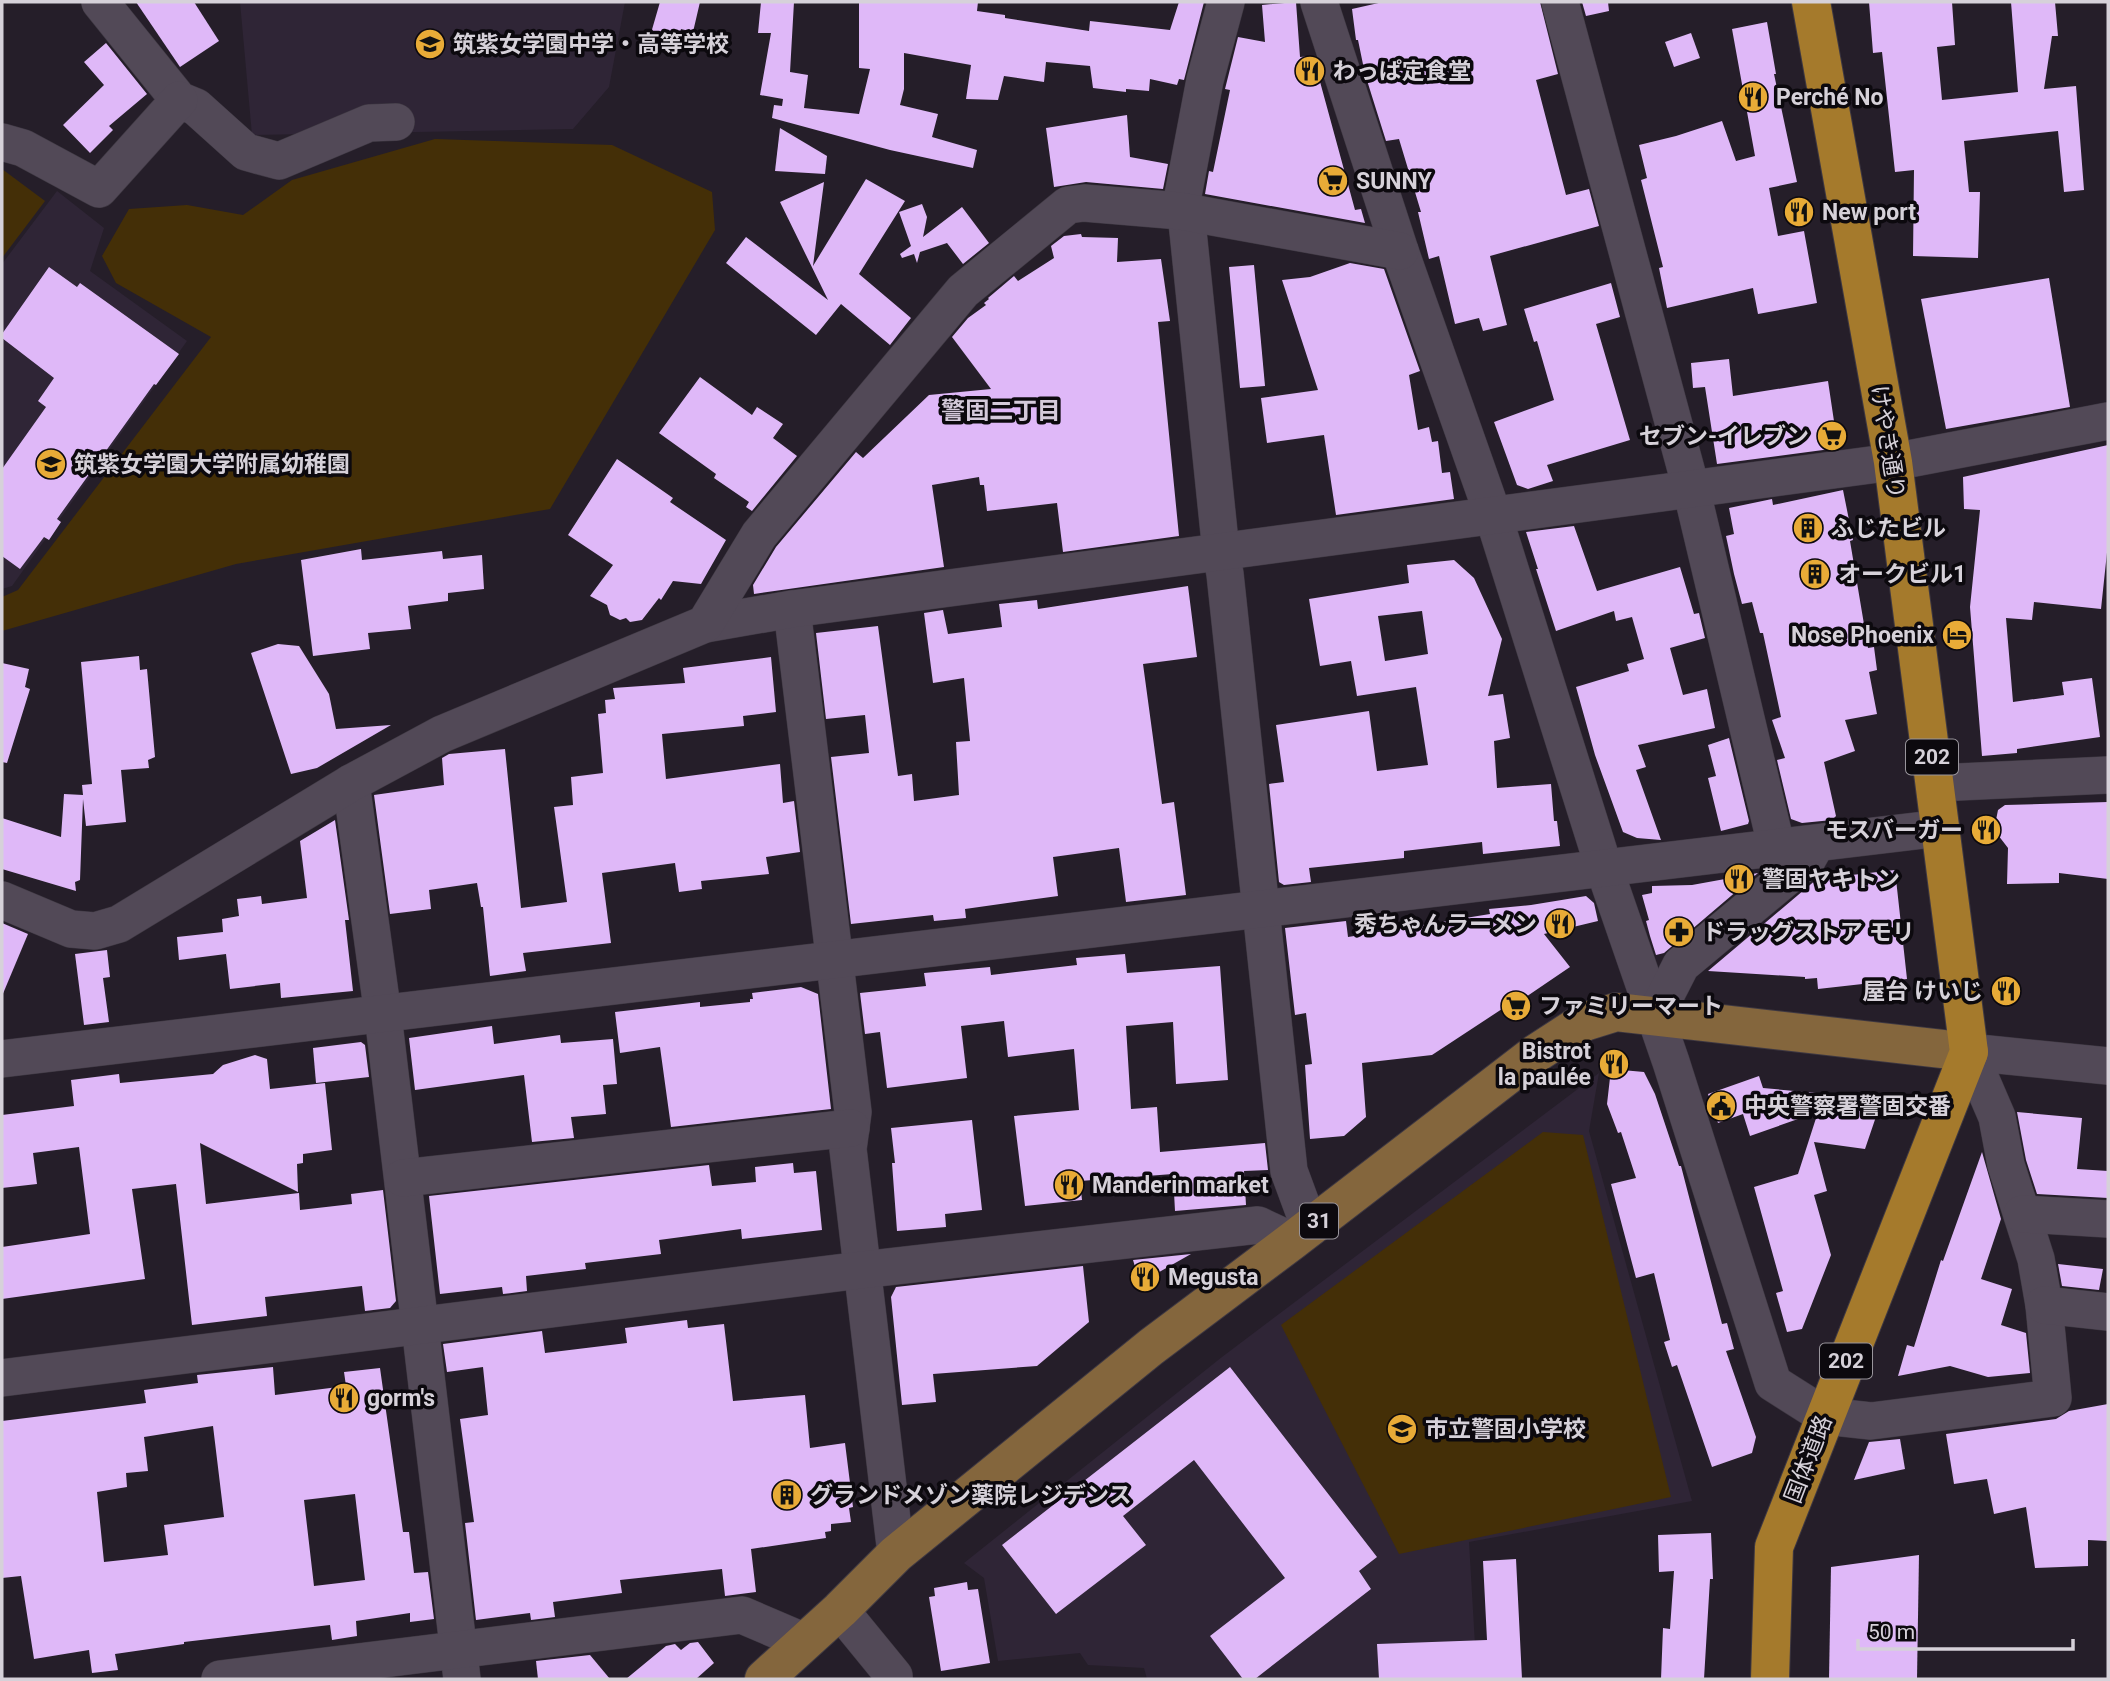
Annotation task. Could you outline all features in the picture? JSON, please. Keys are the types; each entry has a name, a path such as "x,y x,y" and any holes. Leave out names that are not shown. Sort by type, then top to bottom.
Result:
{"highway":[{"name":"けやき通り","path":"1811,2 1893,462 1969,1052"},
{"name":"国体道路","path":"1770,1679 1774,1547 1969,1052"}],"main road":[{"name":"31","path":"764,1679 840,1610 896,1554 1151,1347 1535,1054 1584,1022 1616,1012 1969,1052"}],"street":[{"path":"100,2 179,100 196,107 246,152 279,162 369,123 396,122"},
{"path":"2,1378 861,1270 1258,1225 1301,1235 1289,1171 1183,212 1205,80 1226,2"},
{"path":"1321,2 1400,251 1493,515 1604,868 1656,1016 1773,1383 1825,1416 1871,1421 2053,1398 2044,1305 2036,1259 2006,1165 1997,1117 1969,1052 2108,1066"},
{"path":"1560,2 1691,488 1777,849"},
{"path":"2,142 23,148 99,189 179,100"},
{"path":"705,624 759,535 963,291 1068,205 1084,203 1183,212 1400,251"},
{"path":"2,900 71,929 95,931 119,925 351,783 442,734 705,624 792,608 1893,462 2108,421"},
{"path":"792,608 853,1112 848,1149 896,1554"},
{"path":"1936,783 2108,775"},
{"path":"351,783 383,1016 460,1664"},
{"path":"2,1059 383,1016 836,958 1941,828"},
{"path":"1656,1016 1681,965 1807,860 1816,844"},
{"path":"403,1178 851,1128"},
{"path":"2022,1214 2108,1219"},
{"path":"2044,1305 2108,1312"},
{"path":"840,1610 894,1679"},
{"path":"220,1679 460,1664 742,1615 805,1642"}],"shaded area":[{"name":"筑紫女学園中学・高等学校","path":"240,2 625,2 609,87 573,129 252,135"},
{"path":"435,139 612,145 712,192 715,230 550,509 236,564 2,631 2,597 18,590 211,337 116,283 102,256 129,209 187,205 243,215 292,180"},
{"path":"2,169 45,201 2,258"},
{"name":"筑紫女学園大学附属幼稚園","path":"57,191 104,228 90,271 187,341 12,586 2,589 2,264"},
{"name":"市立警固小学校","path":"1599,1073 1589,1131 1692,1501 1469,1542 1477,1679 1147,1679 1144,1668 1088,1665 1080,1653 998,1661 984,1578 964,1563 1222,1357"},
{"path":"1543,1132 1583,1135 1671,1497 1399,1554 1281,1325"}],"building":[{"path":"136,2 194,2 219,41 180,67"},
{"path":"660,2 700,2 693,32 681,29 678,41 651,33"},
{"path":"761,2 794,2 790,72 808,75 804,108 859,114 870,69 859,68 859,2 978,2 977,11 1089,31 1090,21 1170,30 1179,2 1204,2 1184,80 1179,79 1177,85 1150,79 1149,91 1126,89 1126,92 1093,88 1090,66 1046,62 1044,82 1004,76 998,100 966,99 971,65 904,53 904,89 900,105 938,114 932,137 977,150 973,168 890,150 772,118 774,105 782,106 783,99 760,95 771,33 758,33"},
{"path":"1296,2 1300,57 1313,56 1355,210 1361,209 1365,223 1205,194 1209,171 1213,172 1230,90 1225,89 1238,37 1265,42 1262,5"},
{"path":"1383,2 1540,2 1558,74 1536,80 1566,195 1589,189 1599,226 1490,256 1507,325 1483,331 1479,318 1455,324 1439,256 1429,259 1418,212 1421,212 1399,139 1386,141 1356,40 1352,9"},
{"path":"1582,2 1608,2 1609,11 1586,16"},
{"path":"1869,2 1952,2 1955,45 1937,47 1942,100 2018,92 2011,2 2055,2 2058,36 2052,36 2044,89 2076,86 2084,190 2064,192 2058,131 1964,141 1969,192 1980,192 1978,258 1913,256 1914,170 1895,172 1882,52 1873,53"},
{"path":"1767,22 1774,74 1797,182 1769,188 1778,236 1804,231 1817,303 1758,314 1753,288 1667,308 1659,268 1663,267 1641,180 1647,178 1639,145 1722,121 1736,161 1755,156 1732,29"},
{"path":"1691,33 1700,58 1674,67 1665,42"},
{"path":"106,43 147,94 109,126 113,130 90,153 63,125 104,85 84,62"},
{"path":"1127,115 1130,157 1168,164 1163,189 1086,182 1054,187 1046,128"},
{"path":"780,128 827,156 825,174 775,171"},
{"path":"866,179 905,201 859,274 911,318 890,345 841,304 816,335 726,263 746,237 828,300 780,202 824,182 813,266"},
{"path":"922,204 927,217 923,237 962,207 989,243 963,264 947,243 920,252 917,263 914,254 902,258 900,254 911,246 899,212"},
{"path":"1081,234 1082,237 1118,238 1117,262 1161,259 1170,321 1158,322 1179,536 1063,552 1057,503 987,511 984,485 980,485 979,477 932,485 944,567 754,594 753,585 776,547 856,452 863,458 929,395 991,389 952,337 968,318 986,305 984,303 988,298 1014,276 1018,281 1054,258 1051,246 1064,236"},
{"path":"1350,263 1384,269 1420,371 1409,375 1418,430 1429,427 1432,442 1438,441 1442,473 1450,472 1454,499 1336,515 1324,435 1267,443 1261,398 1318,390 1282,280 1310,277"},
{"path":"1254,265 1265,386 1240,388 1229,267"},
{"name":"筑紫女学園大学附属幼稚園","path":"49,267 77,287 80,283 179,354 156,385 154,384 57,519 61,522 49,540 44,537 20,569 2,556 2,469 46,407 38,401 54,378 2,338 2,334"},
{"path":"2049,278 2070,407 1946,429 1921,299"},
{"path":"1611,283 1620,317 1596,324 1630,440 1547,465 1553,481 1528,489 1517,485 1494,422 1554,400 1537,341 1534,342 1524,309"},
{"path":"1729,359 1733,396 1828,381 1838,448 1717,464 1705,387 1693,388 1691,363"},
{"path":"700,377 752,415 757,407 783,424 773,438 797,456 752,511 746,507 749,502 714,478 716,474 659,433"},
{"path":"2108,445 2108,543 2101,609 2034,602 2032,620 2006,618 2013,702 2064,695 2062,682 2092,678 2100,737 2017,749 2017,753 1982,756 1970,607 1980,510 1964,509 1963,477"},
{"path":"617,459 673,498 670,502 726,540 701,584 673,581 661,600 659,598 642,620 630,622 626,618 620,620 610,615 607,605 590,596 613,565 568,535"},
{"path":"1843,490 1868,648 1874,647 1877,670 1869,672 1877,714 1845,720 1855,751 1824,762 1836,816 1832,820 1802,823 1791,819 1777,760 1785,758 1772,720 1781,717 1763,633 1760,633 1752,602 1742,604 1734,574 1726,536 1734,534 1729,508 1772,499 1773,505"},
{"path":"1574,526 1597,591 1680,567 1694,614 1699,613 1705,638 1670,648 1683,695 1707,689 1715,728 1638,745 1646,767 1636,770 1661,840 1637,838 1623,832 1595,755 1576,687 1629,671 1627,664 1644,659 1632,617 1616,621 1614,611 1556,631 1526,532"},
{"path":"361,549 362,560 442,551 443,559 482,555 484,589 448,593 448,601 408,606 411,629 368,633 370,649 313,656 301,560"},
{"path":"1454,560 1474,578 1502,639 1488,696 1503,694 1510,738 1494,741 1497,788 1551,784 1554,821 1557,821 1560,846 1483,854 1482,842 1404,851 1404,858 1309,868 1311,882 1284,885 1279,882 1269,784 1284,782 1276,725 1369,711 1377,771 1428,765 1416,687 1357,696 1351,661 1320,666 1309,599 1409,583 1407,565","holes":["1422,611 1428,654 1385,661 1378,616"]},
{"path":"1188,586 1197,657 1143,664 1162,804 1174,802 1186,895 1126,902 1119,848 1053,857 1058,896 965,909 966,918 934,921 933,915 851,924 831,757 869,753 865,715 826,719 816,633 878,626 898,776 912,774 914,801 959,795 956,742 970,741 964,678 933,683 924,613 943,610 948,634 1002,627 999,604 1037,600 1038,609"},
{"path":"278,644 299,646 329,694 336,729 391,725 317,768 291,774 251,653"},
{"path":"139,656 140,670 147,669 155,757 148,760 149,768 121,770 126,822 86,826 83,799 80,880 75,882 76,891 2,869 2,818 61,837 64,794 83,795 82,785 92,784 81,662"},
{"path":"771,657 776,712 743,716 744,726 662,734 666,779 780,764 783,803 794,801 800,852 766,857 769,874 701,881 702,889 679,892 675,863 602,873 611,943 523,953 526,971 490,976 483,907 477,883 429,890 431,909 390,914 374,795 444,785 442,758 449,754 505,749 521,908 567,902 554,807 573,805 571,777 603,773 598,714 606,713 605,700 615,699 613,688 685,683 683,668"},
{"path":"2,663 29,669 25,687 30,689 7,763 2,762"},
{"path":"1729,738 1749,821 1748,824 1721,831 1708,778 1716,776 1708,745"},
{"path":"2108,802 2108,879 2059,873 2059,883 2007,884 2008,848 1998,835 1995,825 1998,810 2005,805"},
{"path":"335,820 349,920 345,920 353,991 281,998 280,983 230,989 226,954 179,960 177,937 223,932 222,919 239,916 237,899 261,896 262,904 307,898 300,841"},
{"path":"1895,870 1907,979 1818,989 1817,978 1708,971 1817,879"},
{"path":"1758,873 1664,953 1656,955 1642,895 1652,893 1652,886 1692,885"},
{"path":"1586,896 1594,903 1598,921 1544,934 1570,967 1504,1012 1502,1009 1432,1055 1362,1063 1366,1117 1344,1136 1310,1139 1305,1065 1312,1064 1306,1013 1295,1015 1285,928 1346,921 1348,937 1490,914 1489,909"},
{"path":"2,923 28,934 2,996"},
{"path":"107,950 110,977 103,978 109,1022 84,1025 75,954"},
{"path":"1125,954 1127,973 1220,966 1228,1080 1176,1084 1173,1022 1126,1026 1131,1109 1157,1107 1160,1152 1265,1143 1268,1170 1244,1171 1246,1205 1175,1211 1173,1174 1080,1181 1082,1200 1025,1206 1014,1116 1079,1110 1074,1049 1008,1057 1004,1021 961,1026 967,1078 887,1088 880,1032 865,1034 860,993 926,986 924,973 990,967 991,975 1077,965 1076,958"},
{"path":"801,987 818,994 831,1109 671,1127 660,1047 620,1053 615,1012 700,1002 700,1007 750,1002 750,999 753,999 752,993"},
{"path":"492,1026 494,1044 560,1035 561,1043 613,1039 617,1084 603,1085 606,1114 571,1117 574,1138 532,1142 524,1075 415,1090 409,1038"},
{"path":"361,1042 365,1045 369,1077 316,1083 313,1048"},
{"path":"255,1055 267,1059 270,1089 325,1083 332,1150 303,1154 303,1163 297,1164 298,1192 200,1143 206,1204 299,1193 300,1210 352,1204 351,1194 383,1190 396,1301 390,1308 365,1311 362,1286 265,1297 267,1316 192,1325 176,1184 132,1189 145,1279 2,1299 2,1247 90,1234 79,1147 33,1153 37,1184 2,1188 2,1115 74,1106 71,1080 119,1074 120,1083 213,1074 223,1065"},
{"path":"1611,1069 1644,1072 1655,1094 1681,1166 1722,1324 1727,1323 1734,1349 1726,1351 1756,1437 1752,1453 1712,1467 1677,1365 1672,1367 1664,1342 1670,1340 1654,1273 1636,1278 1611,1184 1636,1178 1621,1132 1618,1133 1607,1104"},
{"path":"1759,1076 1763,1088 1882,1099 1865,1149 1814,1142 1827,1191 1814,1195 1831,1255 1802,1329 1787,1332 1776,1293 1783,1291 1754,1187 1798,1174 1818,1112 1750,1136 1743,1114 1718,1123 1708,1094"},
{"path":"2017,1112 2082,1118 2077,1169 2108,1171 2108,1198 2037,1194 2026,1160"},
{"path":"972,1120 982,1210 945,1214 946,1227 897,1231 891,1128"},
{"path":"1982,1152 2001,1219 1981,1279 2012,1289 2001,1325 2026,1333 2030,1373 1988,1377 1950,1366 1898,1376 1907,1345 1914,1347 1941,1260 1943,1261"},
{"path":"793,1163 794,1173 816,1171 822,1230 742,1239 741,1229 659,1240 661,1254 585,1263 586,1269 526,1276 527,1291 503,1294 502,1287 440,1294 429,1196 709,1165 712,1186 756,1182 755,1167"},
{"path":"1191,1254 1161,1271 1140,1283 1133,1260"},
{"path":"2058,1264 2103,1269 2099,1290 2062,1286"},
{"path":"1083,1266 1089,1322 1037,1366 933,1374 936,1402 902,1405 891,1297 896,1287"},
{"path":"687,1320 688,1328 724,1324 733,1401 805,1395 810,1448 845,1443 853,1507 849,1508 851,1522 831,1524 831,1531 825,1532 826,1538 751,1549 756,1592 725,1596 722,1569 620,1580 622,1593 553,1602 555,1617 531,1620 530,1613 476,1620 465,1523 474,1522 460,1419 488,1415 483,1367 447,1372 443,1344 542,1331 545,1353 627,1343 625,1328"},
{"path":"273,1367 275,1395 346,1386 344,1372 380,1368 403,1532 409,1532 414,1573 428,1572 434,1619 410,1622 410,1613 356,1621 357,1636 332,1640 330,1625 184,1642 115,1654 118,1670 92,1673 89,1650 34,1659 21,1576 2,1578 2,1421 146,1403 144,1390 198,1383 197,1375","holes":["213,1426 224,1517 164,1525 168,1555 104,1562 97,1492 127,1487 126,1473 148,1471 144,1437","355,1494 365,1580 314,1586 304,1500"]},
{"path":"1230,1367 1377,1557 1359,1571 1371,1589 1255,1679 1243,1679 1210,1636 1285,1578 1194,1460 1123,1516 1146,1545 1056,1614 1002,1545"},
{"path":"2108,1404 2108,1541 2088,1540 2088,1566 2035,1568 2026,1507 1994,1514 1987,1479 1954,1484 1946,1434 2056,1419 2069,1411"},
{"path":"1900,1439 1905,1469 1854,1480 1869,1442"},
{"path":"1711,1533 1713,1579 1710,1579 1704,1679 1661,1679 1663,1628 1670,1629 1674,1571 1659,1572 1658,1535"},
{"path":"1919,1555 1917,1679 1829,1679 1831,1567"},
{"path":"1516,1559 1522,1679 1379,1679 1377,1644 1487,1640 1483,1561"},
{"path":"967,1582 968,1590 978,1589 990,1663 941,1671 929,1597 935,1596 934,1588"},
{"path":"698,1642 714,1663 696,1679 626,1679 666,1646 675,1644 681,1650 690,1643"},
{"path":"590,1655 610,1679 538,1679 536,1661"}],"place":[{"name":"筑紫女学園中学・高等学校","path":"430,44"},
{"name":"わっぱ定食堂","path":"1310,71"},
{"name":"Perché No","path":"1753,97"},
{"name":"SUNNY","path":"1333,181"},
{"name":"New port","path":"1799,212"},
{"name":"セブン-イレブン","path":"1832,436"},
{"name":"筑紫女学園大学附属幼稚園","path":"51,464"},
{"name":"ふじたビル","path":"1808,528"},
{"name":"オークビル1","path":"1815,574"},
{"name":"Nose Phoenix","path":"1957,635"},
{"name":"モスバーガー","path":"1986,830"},
{"name":"警固ヤキトン","path":"1739,879"},
{"name":"秀ちゃんラーメン","path":"1560,924"},
{"name":"ドラッグストア モリ","path":"1679,932"},
{"name":"屋台 けいじ","path":"2006,991"},
{"name":"ファミリーマート","path":"1516,1006"},
{"name":"Bistrot la paulée","path":"1614,1064"},
{"name":"中央警察署警固交番","path":"1721,1106"},
{"name":"Manderin market","path":"1069,1185"},
{"name":"Megusta","path":"1145,1277"},
{"name":"gorm's","path":"344,1398"},
{"name":"市立警固小学校","path":"1402,1429"},
{"name":"グランドメゾン薬院レジデンス","path":"787,1495"}],"district":[{"name":"警固二丁目","path":"1001,411"}]}
